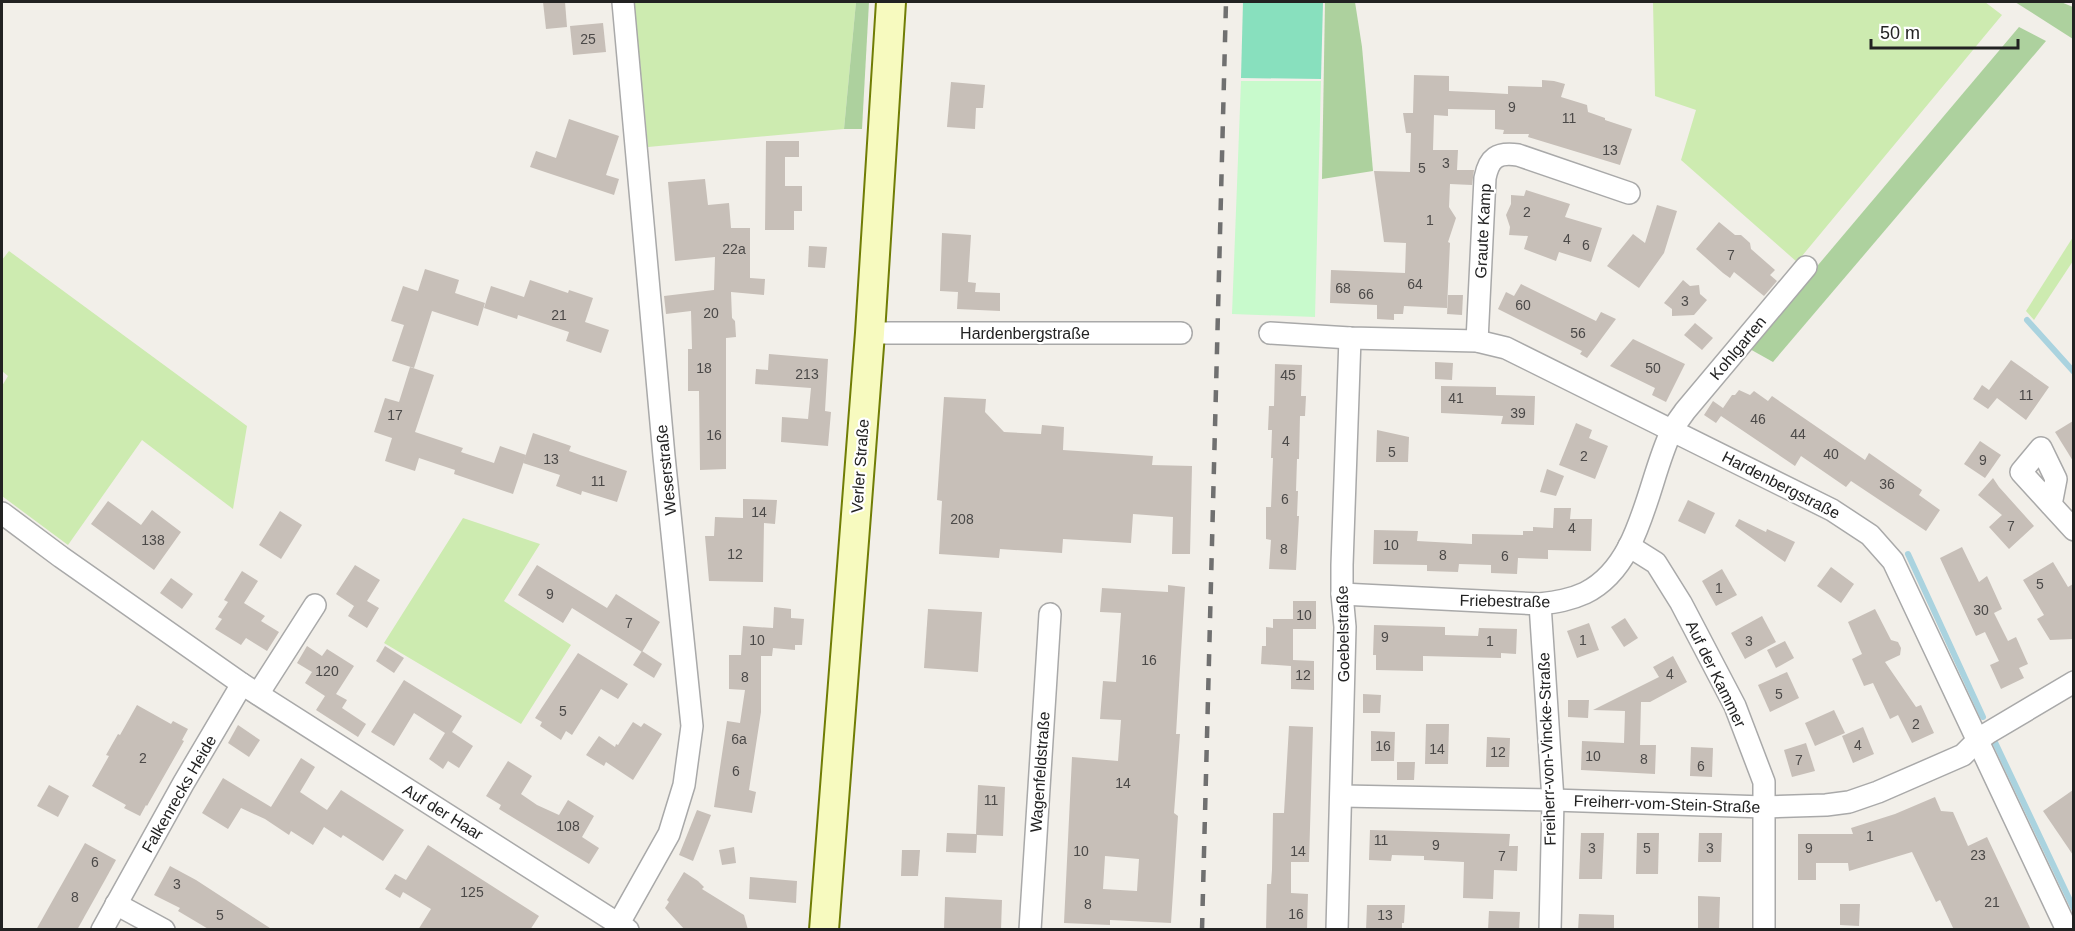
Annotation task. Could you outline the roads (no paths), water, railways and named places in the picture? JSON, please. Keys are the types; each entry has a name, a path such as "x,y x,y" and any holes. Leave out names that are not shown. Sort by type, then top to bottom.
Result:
{"main road":[{"name":"Verler Straße","path":"824,930 870,333 891,2"}],"street":[{"name":"Weserstraße","path":"622,2 664,456 692,726 684,785 669,834 624,926"},
{"name":"Graute Kamp","path":"1477,340 1485,178 1488,165 1497,156 1506,153 1518,155 1629,193"},
{"name":"Kohlgarten","path":"1672,430 1685,411 1806,267"},
{"name":"Hardenbergstraße","path":"870,333 1181,333"},
{"name":"Hardenbergstraße","path":"1270,333 1350,338 1477,340 1506,348 1832,510 1870,535 1893,561 2067,930"},
{"name":"Goebelstraße","path":"1337,930 1345,627 1342,594 1350,338"},
{"name":"Friebestraße","path":"1342,594 1540,604 1565,601 1586,593 1604,580 1618,564 1629,546 1672,430"},
{"path":"2051,505 2073,530"},
{"name":"Auf der Haar","path":"2,513 250,689 624,926"},
{"name":"Auf der Kammer","path":"1629,546 1656,563 1681,603 1735,706 1764,782 1764,930"},
{"name":"Freiherr-von-Vincke-Straße","path":"1540,604 1553,800 1550,930"},
{"path":"250,689 315,605"},
{"name":"Wagenfeldstraße","path":"1030,930 1050,614"},
{"name":"Freiherr-vom-Stein-Straße","path":"1342,796 1764,807 1827,805 1859,799 1963,755 1977,741 2073,682"},
{"name":"Falkenrecks Heide","path":"102,930 183,784 250,689"},
{"path":"116,904 164,930"}],"waterway":[{"path":"2027,320 2074,372"},
{"path":"1908,554 1983,717"},
{"path":"1993,738 2074,909"}],"railway":[{"path":"1202,930 1226,2"}]}
